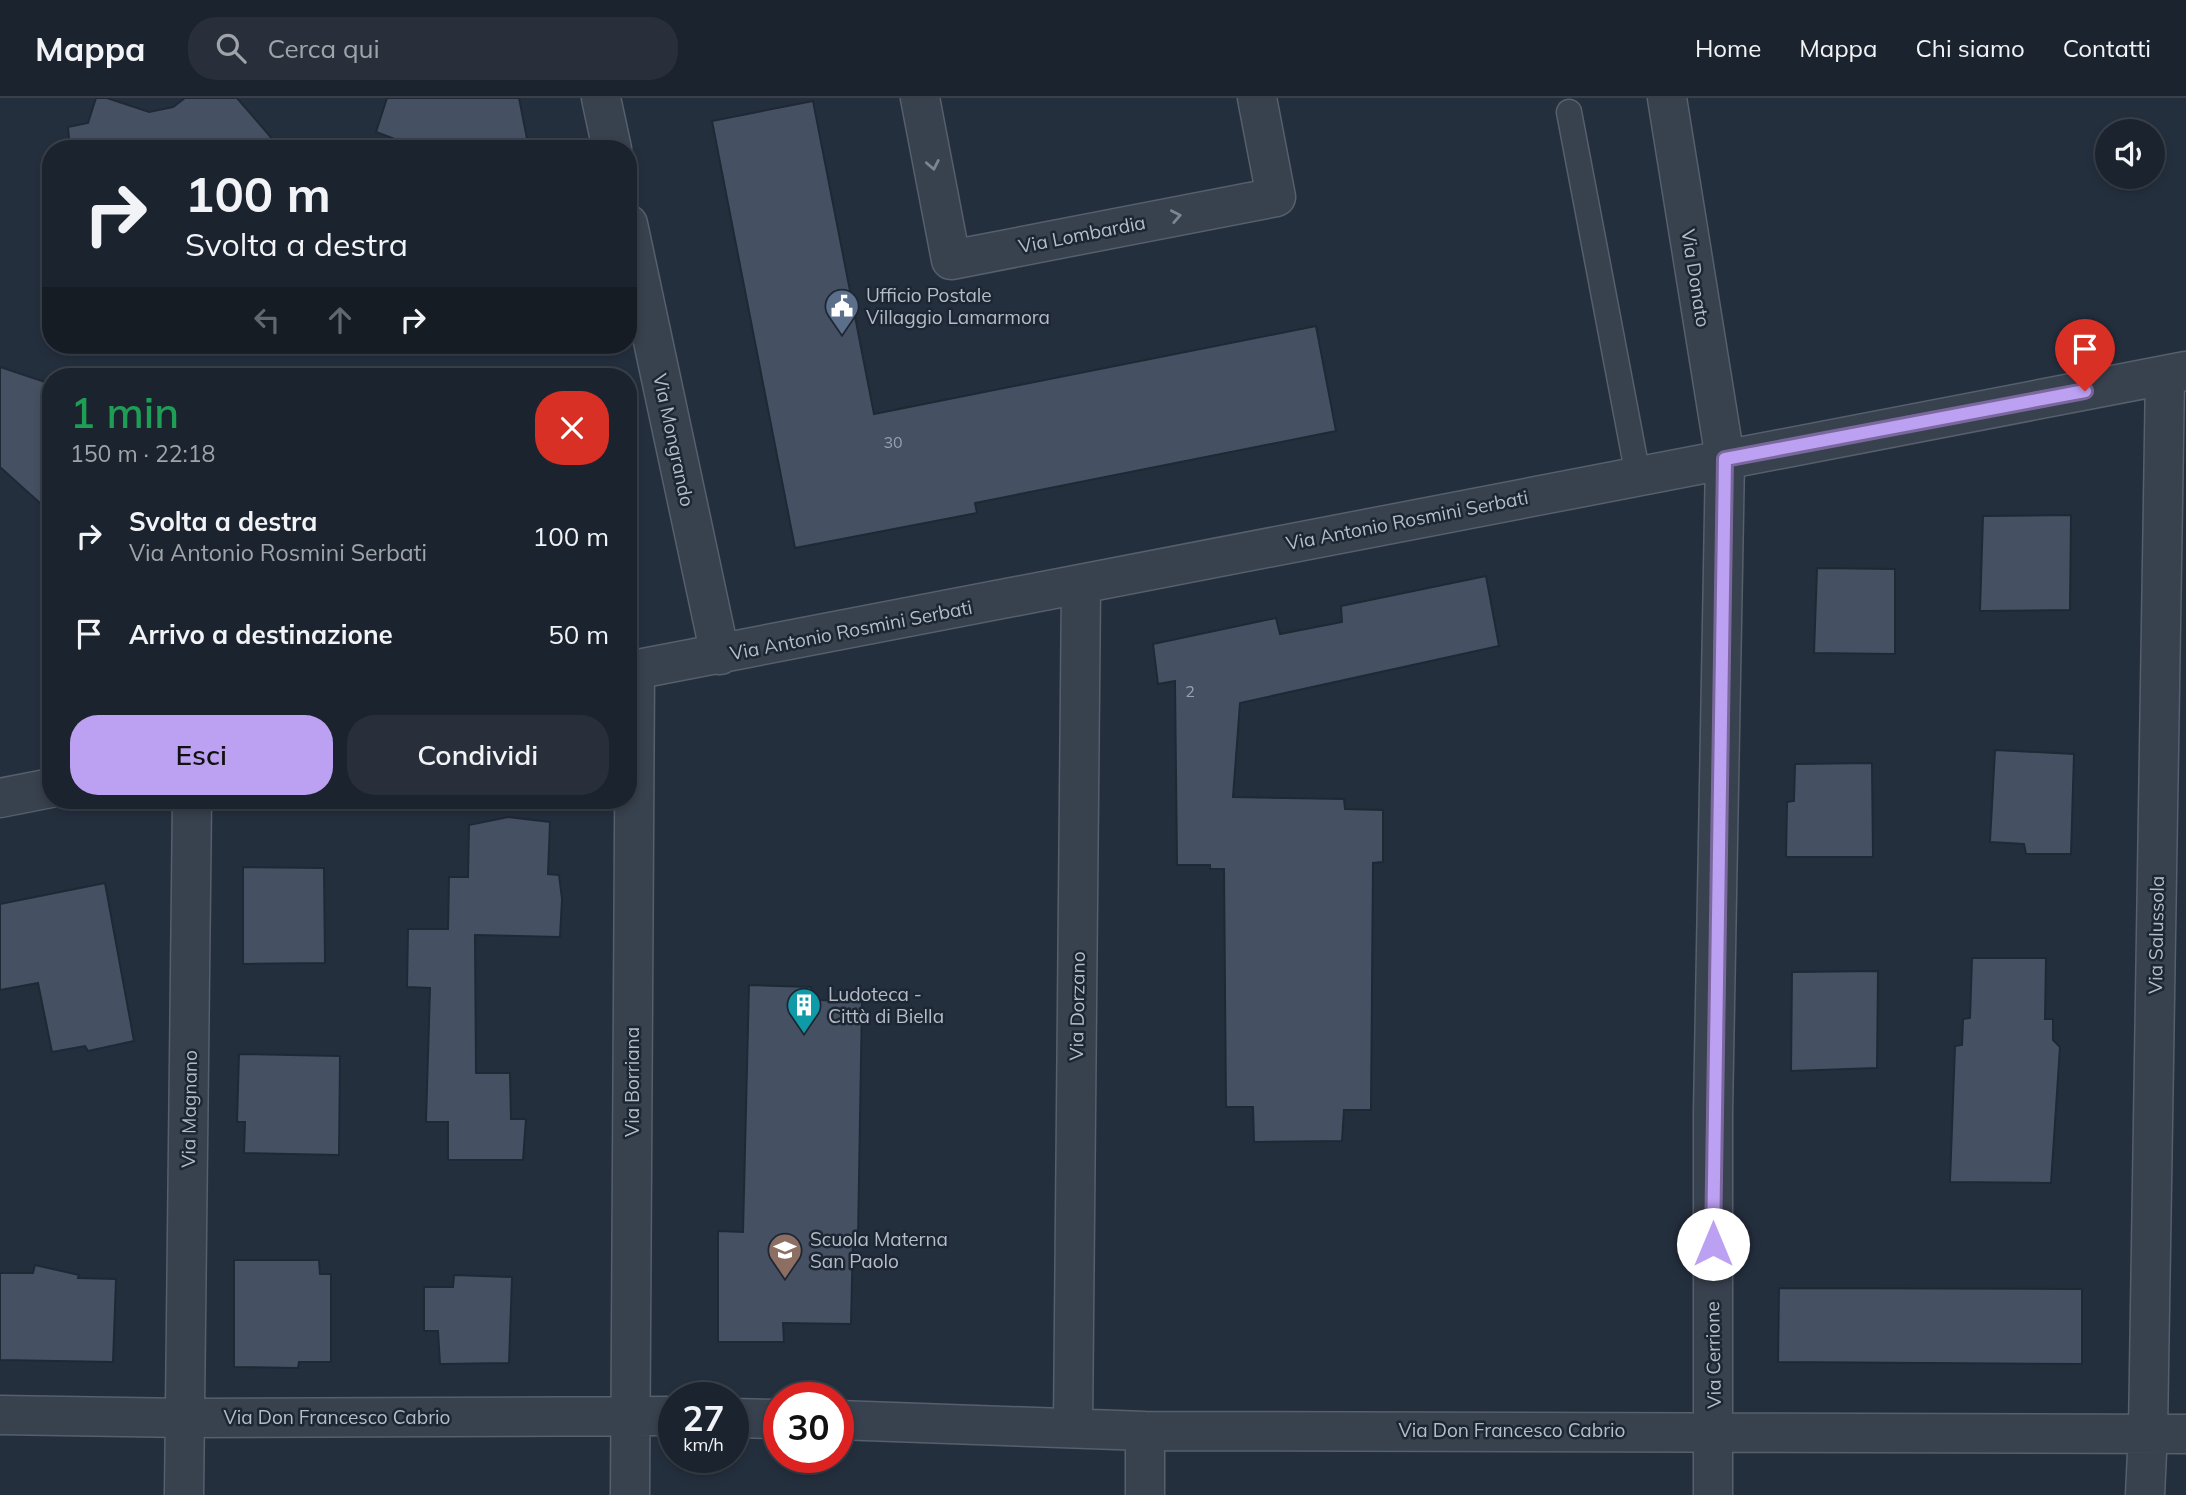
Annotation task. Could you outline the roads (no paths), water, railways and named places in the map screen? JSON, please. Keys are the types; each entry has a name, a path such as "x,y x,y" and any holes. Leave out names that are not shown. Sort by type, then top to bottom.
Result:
{"street":[{"path":"601,98 610,140"},
{"name":"Via Lombardia","path":"920,98 951,260 1276,197 1257,98"},
{"name":"Via Donato","path":"1667,98 1725,459"},
{"name":"Via Mongrando","path":"637,266 720,655"},
{"name":"Via Antonio Rosmini Serbati","path":"637,669 1081,586 2176,373"},
{"name":"Via Salussola","path":"2145,1495 2176,373"},
{"name":"Via Cerrione","path":"1713,1495 1713,1113 1725,459"},
{"name":"Via Dorzano","path":"1073,1426 1081,586"},
{"path":"0,798 42,790"},
{"name":"Via Magnano","path":"184,1495 192,809"},
{"name":"Via Borriana","path":"630,1495 632,809"},
{"name":"Via Don Francesco Cabrio","path":"0,1415 186,1418 658,1416"},
{"name":"Via Don Francesco Cabrio","path":"854,1420 1073,1426 1145,1431 2186,1434"},
{"path":"1145,1431 1145,1495"}],"lane":[{"path":"1569,112 1638,476"}],"place":[{"name":"Ufficio Postale Villaggio Lamarmora","path":"842,336"},
{"name":"Ludoteca - Città di Biella","path":"804,1035"},
{"name":"Scuola Materna San Paolo","path":"785,1280"}]}
